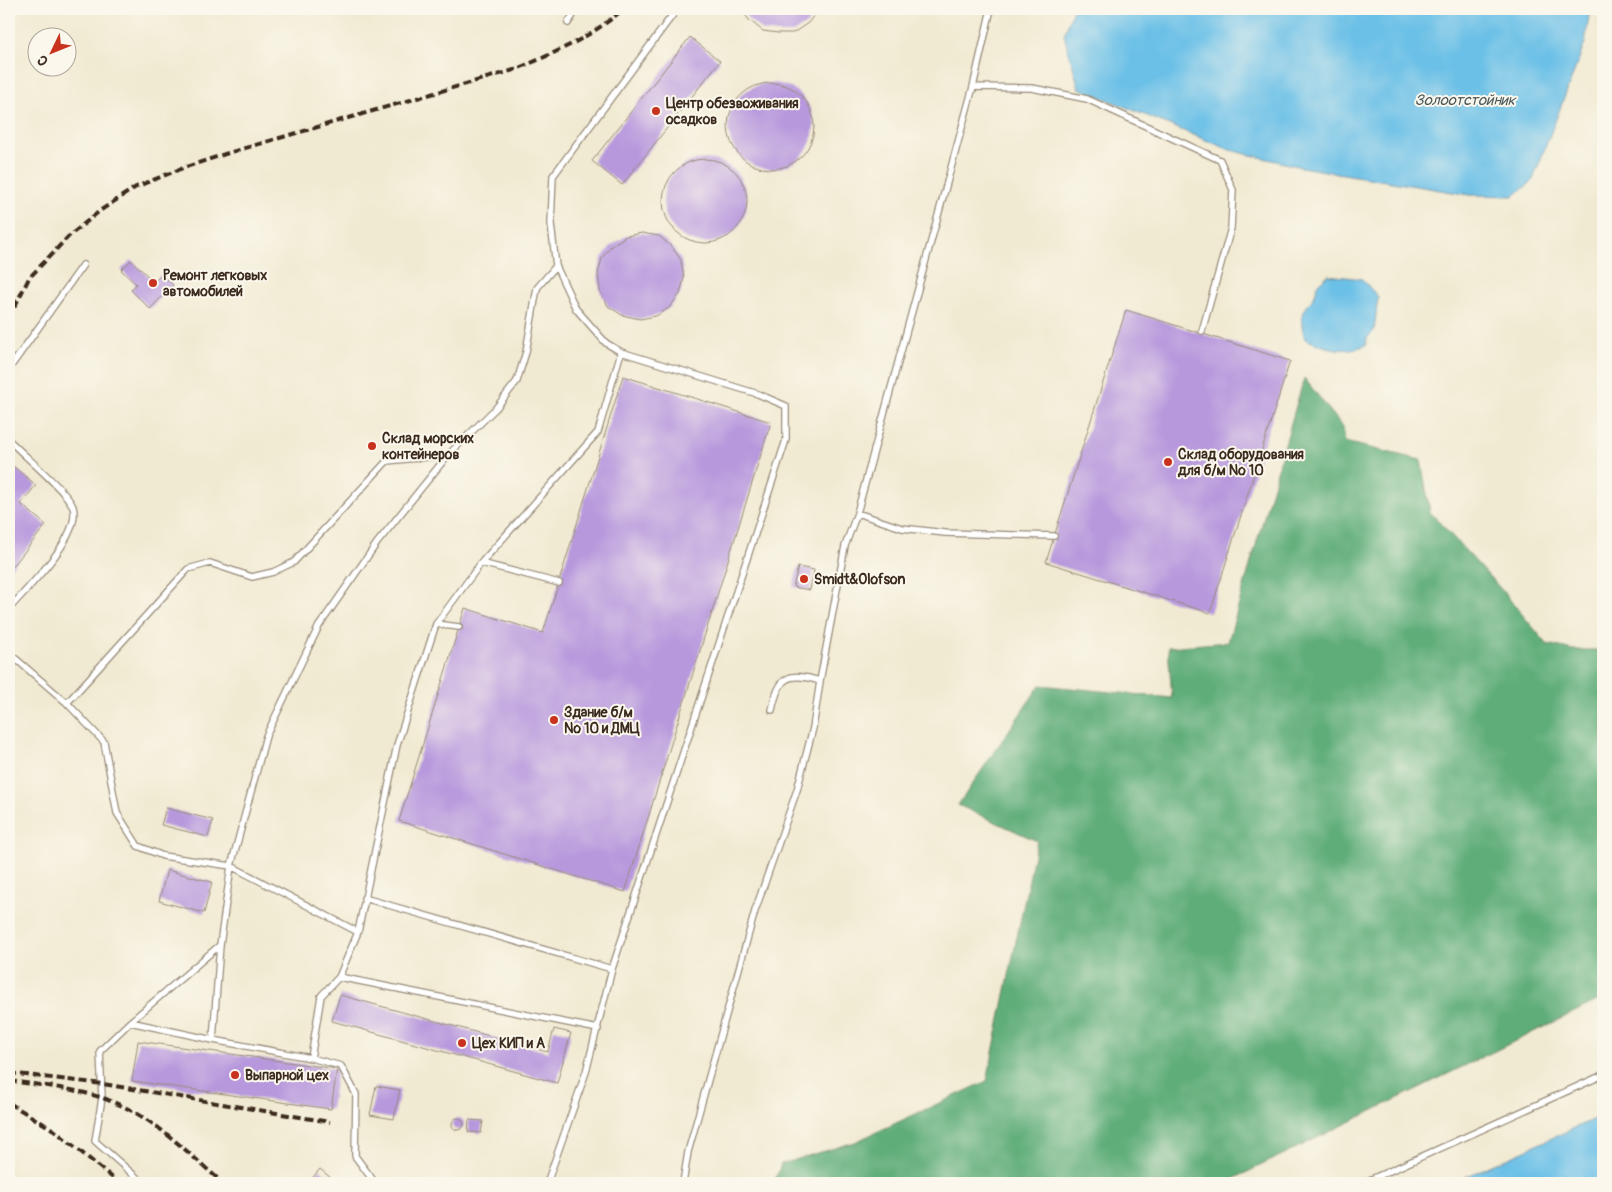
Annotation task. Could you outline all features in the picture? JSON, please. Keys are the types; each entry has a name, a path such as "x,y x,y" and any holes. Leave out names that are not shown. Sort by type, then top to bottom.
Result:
{"lane":[{"path":"568,23 577,9"},
{"path":"547,1183 598,1029 612,969 786,440 786,406 758,394 621,352 606,343 576,309 556,266 551,224 553,176 677,9"},
{"path":"683,1183 688,1152 755,912 797,790 813,728 846,546 857,513 973,87 991,9"},
{"path":"973,87 1032,88 1087,99 1220,160 1233,190 1231,228 1202,331"},
{"path":"9,369 83,265"},
{"path":"213,1040 220,944 231,866 266,736 319,626 377,543 448,455 496,408 517,381 526,352 537,288 556,266"},
{"path":"311,1058 321,996 339,977 358,932 397,745 436,624 481,563 598,432 621,352"},
{"path":"9,440 60,490 73,507 73,528 58,551 9,609"},
{"path":"67,703 188,569 210,563 252,577 273,572 294,562 387,461 448,455"},
{"path":"857,513 902,528 945,533 1054,536"},
{"path":"481,563 559,583"},
{"path":"436,624 459,627"},
{"path":"9,653 67,703 104,742 117,813 138,846 163,856 231,866 271,885 358,932"},
{"path":"772,710 781,683 790,676 801,675 820,681"},
{"path":"364,898 612,969"},
{"path":"143,1183 95,1141 102,1098 100,1051 130,1022 220,944"},
{"path":"339,977 598,1029"},
{"path":"130,1022 311,1058 341,1066 356,1094 355,1156 375,1183"},
{"path":"1362,1183 1603,1075"}],"green space":[{"path":"1304,378 1343,427 1345,442 1421,460 1430,512 1500,588 1547,644 1573,650 1603,650 1603,998 1225,1183 774,1183 781,1164 855,1142 987,1081 1037,841 958,805 1040,685 1172,698 1168,647 1228,642"}],"water":[{"name":"Золоотстойник","path":"1073,9 1590,9 1585,43 1532,182 1513,196 1470,195 1301,167 1230,150 1079,88 1064,35"},
{"path":"1328,275 1362,279 1378,297 1374,331 1367,338 1366,345 1351,349 1336,349 1305,339 1302,328 1304,312 1316,292 1317,285"},
{"path":"1603,1115 1603,1183 1452,1183"}],"building":[{"path":"741,9 819,9 808,23 793,33 778,33 763,31 749,20"},
{"name":"Центр обезвоживания осадков","path":"690,37 720,61 622,185 592,161"},
{"path":"763,83 779,83 788,86 802,95 811,109 814,126 811,143 802,157 788,166 779,169 763,169 747,162 735,150 728,134 728,118 735,102 747,90"},
{"path":"705,159 721,162 735,171 744,185 747,201 744,217 735,231 721,240 705,243 689,240 675,231 666,217 663,201 666,185 675,171 689,162"},
{"path":"642,233 659,236 672,247 681,260 684,278 680,294 669,308 656,316 640,319 622,315 608,306 600,291 598,274 602,258 611,246 626,236"},
{"name":"Ремонт легковых автомобилей","path":"131,260 154,282 162,274 173,285 150,309 131,290 136,284 121,270"},
{"name":"Склад оборудования для б/м № 10","path":"1126,310 1290,361 1210,613 1046,562"},
{"name":"Здание б/м № 10 и ДМЦ","path":"623,376 771,422 625,892 399,821 465,608 543,633"},
{"path":"9,463 36,485 21,504 46,525 9,571"},
{"name":"Smidt&Olofson","path":"798,567 814,570 810,590 793,587"},
{"path":"166,808 213,820 208,837 161,825"},
{"path":"167,870 212,882 204,913 159,901"},
{"name":"Цех КИП и А","path":"340,995 548,1052 554,1029 571,1033 557,1083 332,1021"},
{"name":"Выпарной цех","path":"138,1041 337,1069 331,1109 132,1081"},
{"path":"376,1086 400,1090 394,1119 370,1115"},
{"path":"456,1118 460,1118 464,1124 460,1130 456,1130 452,1126 452,1122"},
{"path":"469,1120 483,1121 481,1133 468,1132"},
{"path":"320,1169 337,1183 308,1183"}],"railway":[{"path":"9,318 29,278 68,237 101,210 136,187 180,169 228,153 514,70 585,36 623,9"},
{"path":"9,1073 103,1084 330,1122"},
{"path":"9,1081 94,1095 120,1105 161,1130 223,1183"},
{"path":"9,1103 54,1130 119,1183"}],"place":[{"name":"Центр обезвоживания осадков","path":"656,111"},
{"name":"Ремонт легковых автомобилей","path":"153,283"},
{"name":"Склад морских контейнеров","path":"372,446"},
{"name":"Склад оборудования для б/м № 10","path":"1168,462"},
{"name":"Smidt&Olofson","path":"804,579"},
{"name":"Здание б/м № 10 и ДМЦ","path":"554,720"},
{"name":"Цех КИП и А","path":"462,1043"},
{"name":"Выпарной цех","path":"235,1075"}]}
